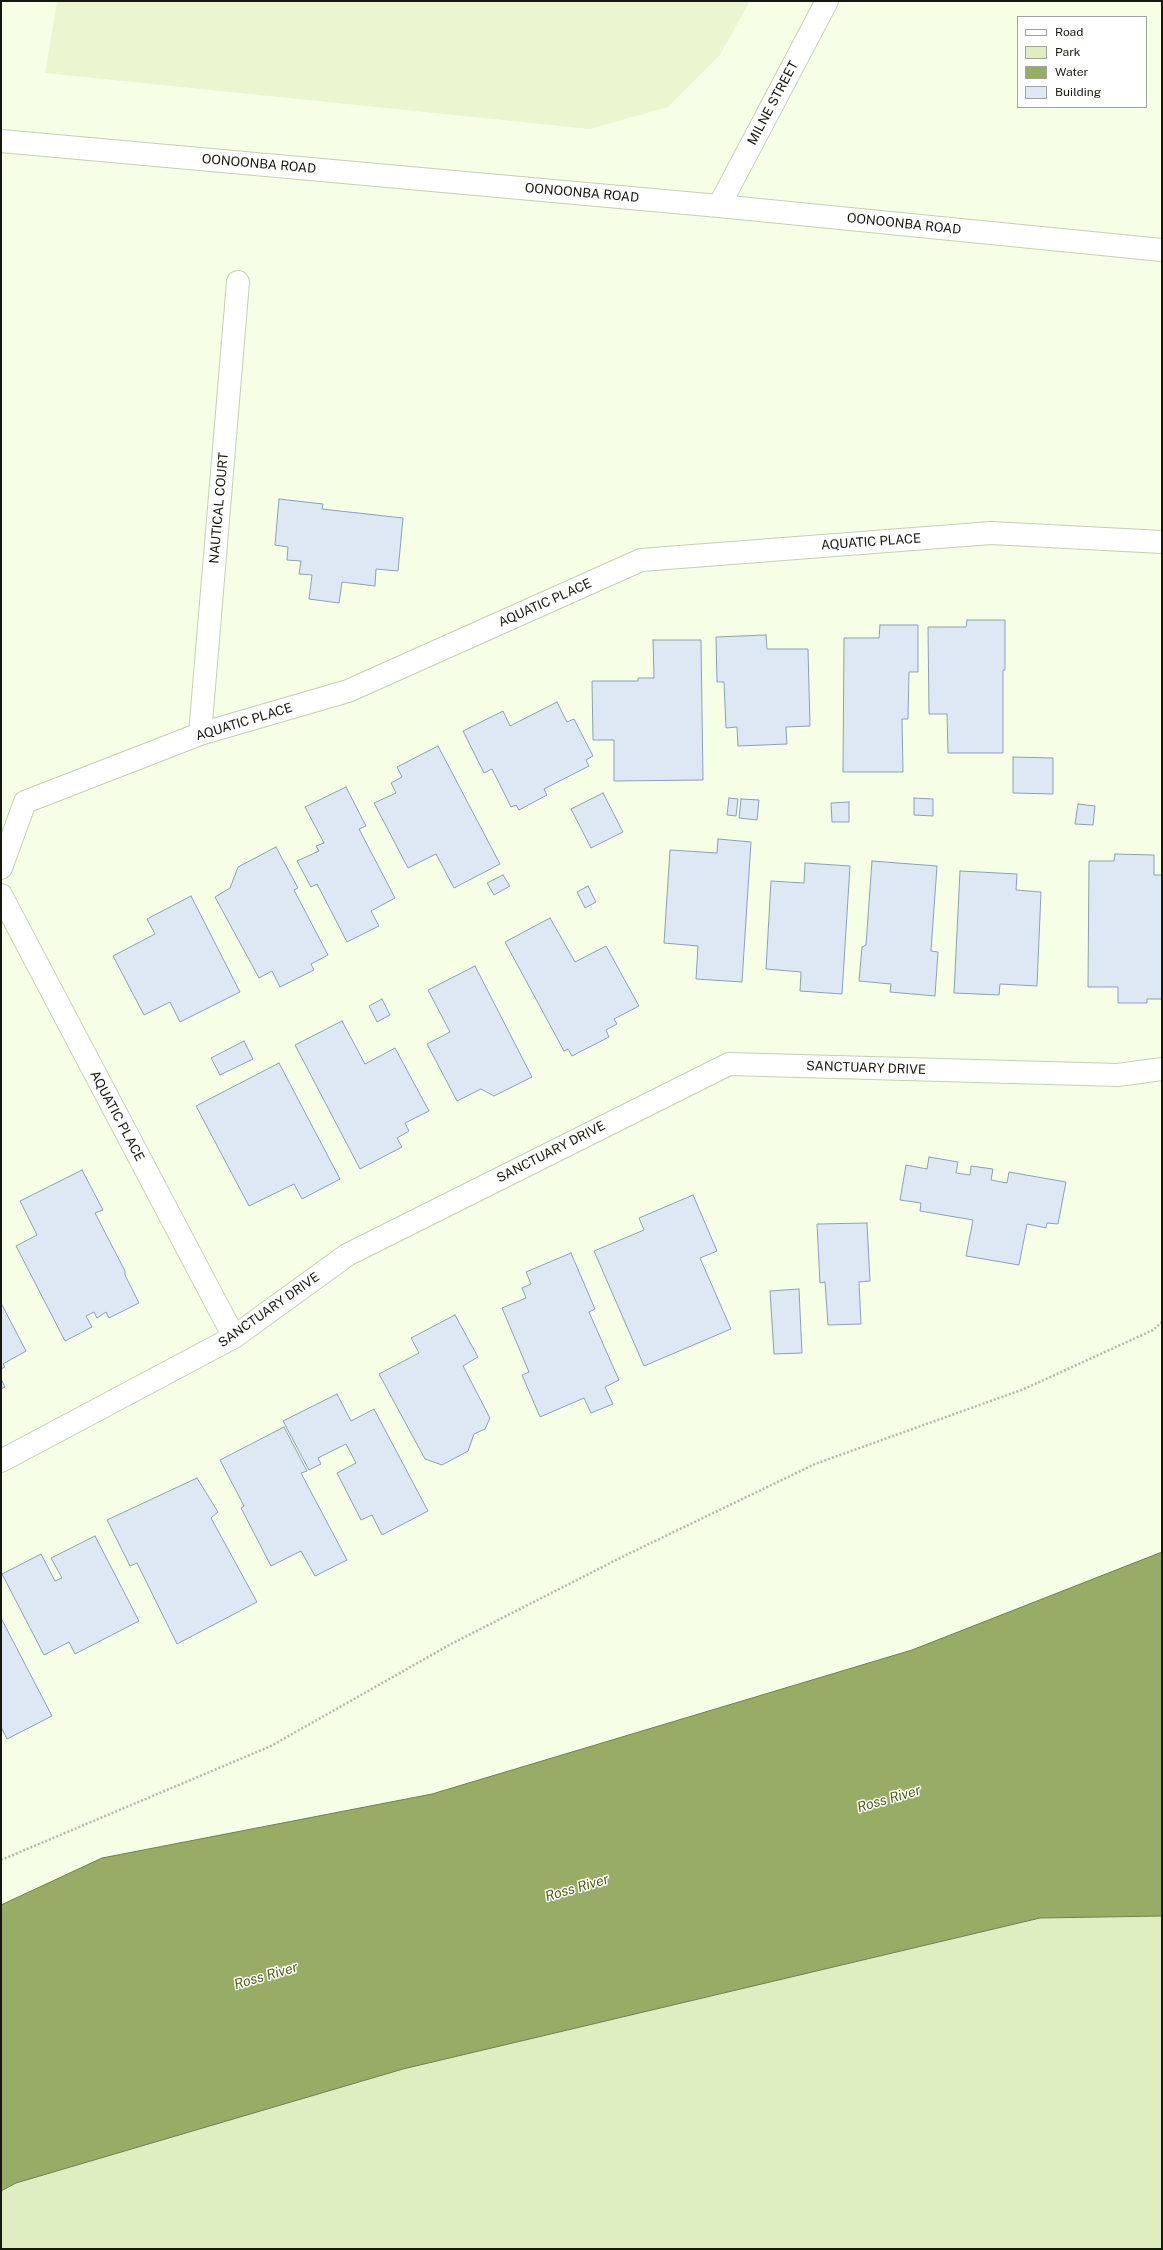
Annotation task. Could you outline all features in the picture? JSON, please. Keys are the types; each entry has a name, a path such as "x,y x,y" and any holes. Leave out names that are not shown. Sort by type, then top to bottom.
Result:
{"street":[{"name":"MILNE STREET","path":"719,206 827,1"},
{"name":"OONOONBA ROAD","path":"1,141 719,206 1162,250"},
{"name":"NAUTICAL COURT","path":"200,734 238,282"},
{"name":"AQUATIC PLACE","path":"1,868 25,802 200,734 348,691 641,560 991,533 1162,542"},
{"name":"AQUATIC PLACE","path":"1,895 234,1337"},
{"name":"SANCTUARY DRIVE","path":"1,1461 234,1337 347,1255 729,1064 1118,1075 1162,1069"}],"path":[{"path":"1,1860 271,1746 451,1644 626,1555 815,1464 1024,1389 1153,1330 1162,1322"}],"shaded area":[{"path":"57,1 750,1 720,55 668,107 590,129 45,73"}],"green space":[{"path":"1162,1916 1162,2249 1,2249 1,2191 16,2183 403,2069 1040,1918"}],"water":[{"name":"Ross River","path":"1162,1552 1162,1916 1040,1918 403,2069 16,2183 1,2191 1,1905 102,1858 432,1794 912,1650"}],"building":[{"path":"279,499 323,504 322,509 403,518 398,571 376,569 375,586 342,582 339,603 309,599 312,575 299,574 301,561 287,560 288,547 275,545"},
{"path":"967,620 1005,620 1005,670 1003,670 1003,753 948,753 947,714 929,714 928,627 966,627"},
{"path":"880,625 918,625 918,672 909,672 908,719 902,719 903,772 843,772 844,638 879,638"},
{"path":"766,635 767,649 808,649 810,726 786,727 787,744 738,746 737,727 726,728 724,682 717,682 716,637"},
{"path":"653,640 701,640 703,780 614,781 614,740 593,740 592,681 638,681 638,678 654,678"},
{"path":"557,702 567,722 574,719 593,756 586,760 589,766 544,789 547,795 519,810 516,805 511,807 492,769 484,773 463,731 503,711 510,726"},
{"path":"438,746 500,864 454,888 436,854 408,868 374,803 396,793 391,783 402,777 397,767"},
{"path":"1013,757 1053,758 1053,794 1013,793"},
{"path":"346,787 366,826 359,829 395,898 371,911 379,926 347,942 317,884 311,887 297,861 319,851 316,846 324,843 305,807"},
{"path":"603,793 623,832 591,848 571,809"},
{"path":"729,798 738,799 736,816 727,815"},
{"path":"914,798 933,799 933,816 914,815"},
{"path":"741,799 759,800 757,820 739,818"},
{"path":"849,802 849,822 832,822 831,803"},
{"path":"1078,804 1095,806 1093,825 1075,824"},
{"path":"718,839 751,842 742,982 696,979 698,946 664,943 670,850 717,853"},
{"path":"276,847 298,888 294,890 328,955 311,964 314,970 280,987 272,971 259,978 215,897 230,888 238,867"},
{"path":"1115,854 1154,855 1154,875 1162,875 1162,999 1147,999 1147,1003 1118,1003 1118,987 1088,987 1089,861 1114,861"},
{"path":"872,861 937,866 931,951 938,952 935,996 890,992 891,984 859,981 862,947 866,945"},
{"path":"805,863 850,866 842,994 800,991 801,972 766,969 771,881 804,883"},
{"path":"960,871 1017,874 1016,890 1041,892 1037,986 1000,984 999,995 954,993"},
{"path":"503,875 510,886 494,895 487,883"},
{"path":"588,886 596,902 585,908 577,892"},
{"path":"191,896 240,992 180,1022 170,1002 144,1015 113,956 155,934 147,919"},
{"path":"550,918 575,962 606,946 639,1006 614,1019 617,1024 606,1030 609,1037 572,1056 568,1049 564,1051 505,942"},
{"path":"475,966 532,1077 494,1096 481,1089 457,1101 427,1044 450,1032 428,990"},
{"path":"382,999 390,1015 377,1022 369,1006"},
{"path":"342,1021 365,1064 395,1048 429,1111 405,1123 409,1131 397,1138 402,1147 360,1169 295,1045"},
{"path":"244,1041 253,1059 220,1075 211,1058"},
{"path":"279,1063 340,1179 302,1199 294,1184 249,1206 196,1106"},
{"path":"929,1157 958,1162 956,1173 970,1175 971,1166 993,1169 991,1180 1007,1183 1009,1172 1066,1182 1058,1224 1047,1223 1046,1228 1027,1224 1019,1265 966,1256 973,1220 920,1211 921,1203 900,1200 906,1165 927,1169"},
{"path":"82,1170 103,1210 95,1213 125,1271 125,1275 139,1303 109,1318 106,1312 97,1318 94,1312 86,1316 92,1327 65,1341 16,1246 37,1235 20,1201"},
{"path":"693,1195 717,1251 700,1258 731,1329 644,1366 594,1251 644,1230 639,1218"},
{"path":"867,1223 870,1281 859,1282 861,1324 828,1325 825,1282 820,1283 817,1224"},
{"path":"571,1253 595,1309 589,1312 619,1380 605,1387 613,1404 591,1413 584,1398 540,1417 522,1375 529,1372 502,1308 526,1298 522,1288 531,1284 526,1272"},
{"path":"799,1289 802,1353 774,1354 770,1291"},
{"path":"1,1303 26,1351 3,1364 5,1367 1,1369"},
{"path":"455,1315 478,1357 463,1366 490,1418 485,1429 474,1434 468,1451 442,1465 425,1459 379,1374 419,1353 411,1338"},
{"path":"1,1379 5,1387 1,1389"},
{"path":"337,1394 351,1421 374,1409 428,1511 382,1535 372,1515 361,1520 337,1473 356,1463 346,1444 318,1458 321,1464 309,1470 283,1421"},
{"path":"284,1427 307,1471 301,1473 347,1560 315,1576 301,1551 271,1566 241,1508 244,1506 220,1460"},
{"path":"197,1478 218,1512 211,1518 257,1602 177,1644 137,1563 130,1566 107,1520"},
{"path":"95,1536 139,1621 75,1654 69,1642 44,1655 2,1574 41,1554 55,1581 62,1578 51,1558"},
{"path":"1,1618 52,1716 7,1739 1,1727"}]}
